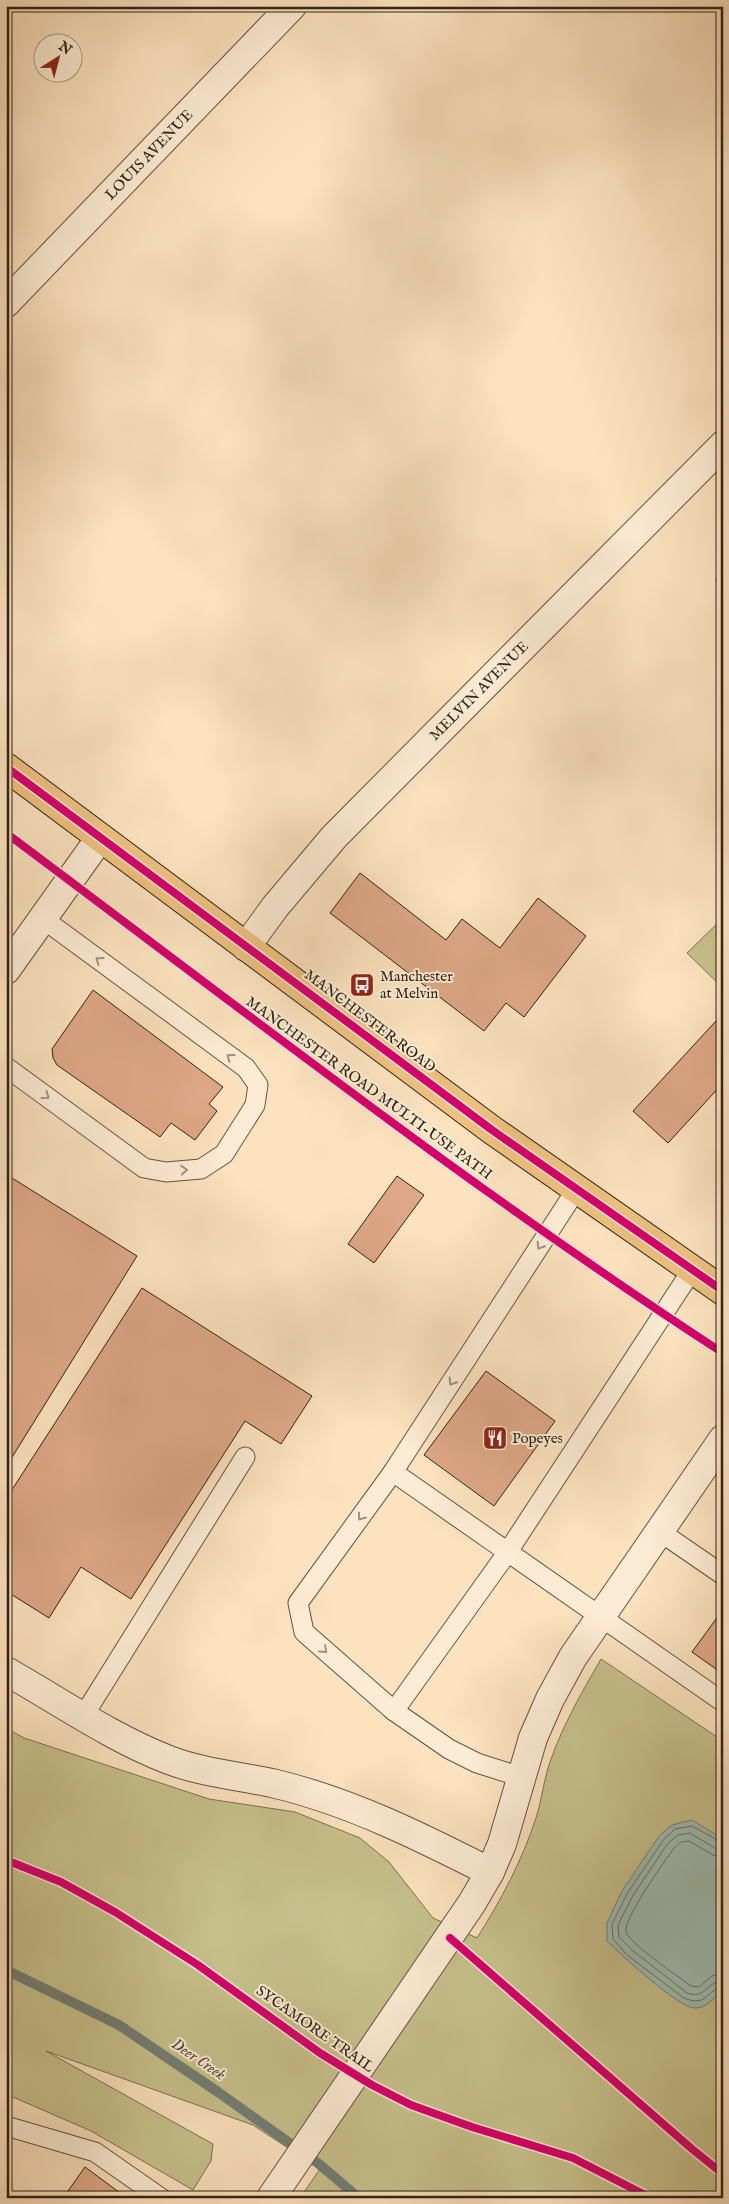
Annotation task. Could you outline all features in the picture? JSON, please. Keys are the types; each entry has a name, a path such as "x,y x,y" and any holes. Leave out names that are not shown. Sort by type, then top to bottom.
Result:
{"main road":[{"name":"MANCHESTER ROAD","path":"6,767 246,947 576,1190 723,1291"}],"street":[{"name":"LOUIS AVENUE","path":"6,303 292,6"},
{"name":"MELVIN AVENUE","path":"246,947 275,907 334,837 723,445"},
{"path":"6,970 100,838"},
{"path":"271,2198 468,1910 490,1872 502,1844 533,1738 550,1699 573,1657 723,1439"},
{"path":"6,1670 114,1734 170,1760 220,1774 276,1784 367,1814 430,1842 490,1872"}],"lane":[{"path":"6,1067 144,1168 166,1172 201,1169 224,1154 255,1104 258,1085 246,1068 42,918"},
{"path":"521,1777 477,1763 449,1749 394,1712 304,1632 298,1603 393,1472 576,1190"},
{"path":"394,1712 507,1553 692,1270"},
{"path":"84,1715 245,1457"},
{"path":"393,1472 723,1702"},
{"path":"659,1531 723,1574"},
{"path":"6,2126 95,2152 161,2198"}],"shaded area":[{"path":"723,918 723,988 687,953"},
{"path":"601,1659 723,1741 723,2198 300,2198 320,2169 253,2125 46,2051 213,2144 211,2161 193,2190 91,2131 6,2094 6,1728 24,1738 209,1799 295,1812 360,1838 389,1862 433,1918 477,1938 503,1895 518,1865 536,1818 556,1746"}],"water":[{"path":"692,1820 723,1839 723,1990 706,2005 698,2008 686,2005 675,1999 636,1968 607,1941 607,1923 622,1891 660,1835 672,1825"}],"building":[{"path":"723,571 723,584 716,580"},
{"path":"360,873 446,940 462,919 500,948 538,898 586,936 524,1017 506,1003 484,1031 330,913"},
{"path":"93,990 223,1087 209,1104 217,1111 195,1140 171,1123 160,1137 57,1065 53,1058 52,1049"},
{"path":"716,1021 723,1027 723,1083 668,1143 633,1111"},
{"path":"397,1176 424,1195 374,1263 348,1244"},
{"path":"12,1178 137,1256 6,1467 6,1187"},
{"path":"142,1288 312,1396 281,1444 245,1421 131,1599 81,1567 49,1618 6,1591 6,1499"},
{"path":"486,1371 555,1421 494,1506 424,1455"},
{"path":"719,1615 723,1618 723,1674 692,1652"},
{"path":"85,2167 127,2198 63,2198"}],"waterway":[{"name":"Deer Creek","path":"6,1970 119,2025 319,2164 359,2198"}],"cycle path":[{"path":"6,767 492,1130 723,1291"},
{"name":"MANCHESTER ROAD MULTI-USE PATH","path":"6,833 360,1099 540,1229 723,1353"},
{"name":"SYCAMORE TRAIL","path":"6,1860 61,1882 115,1912 198,1965 320,2053 372,2085 411,2105 472,2127 573,2158 651,2198"},
{"path":"450,1938 723,2174"}],"place":[{"name":"Manchester at Melvin","path":"362,985"},
{"name":"Popeyes","path":"495,1438"}]}
